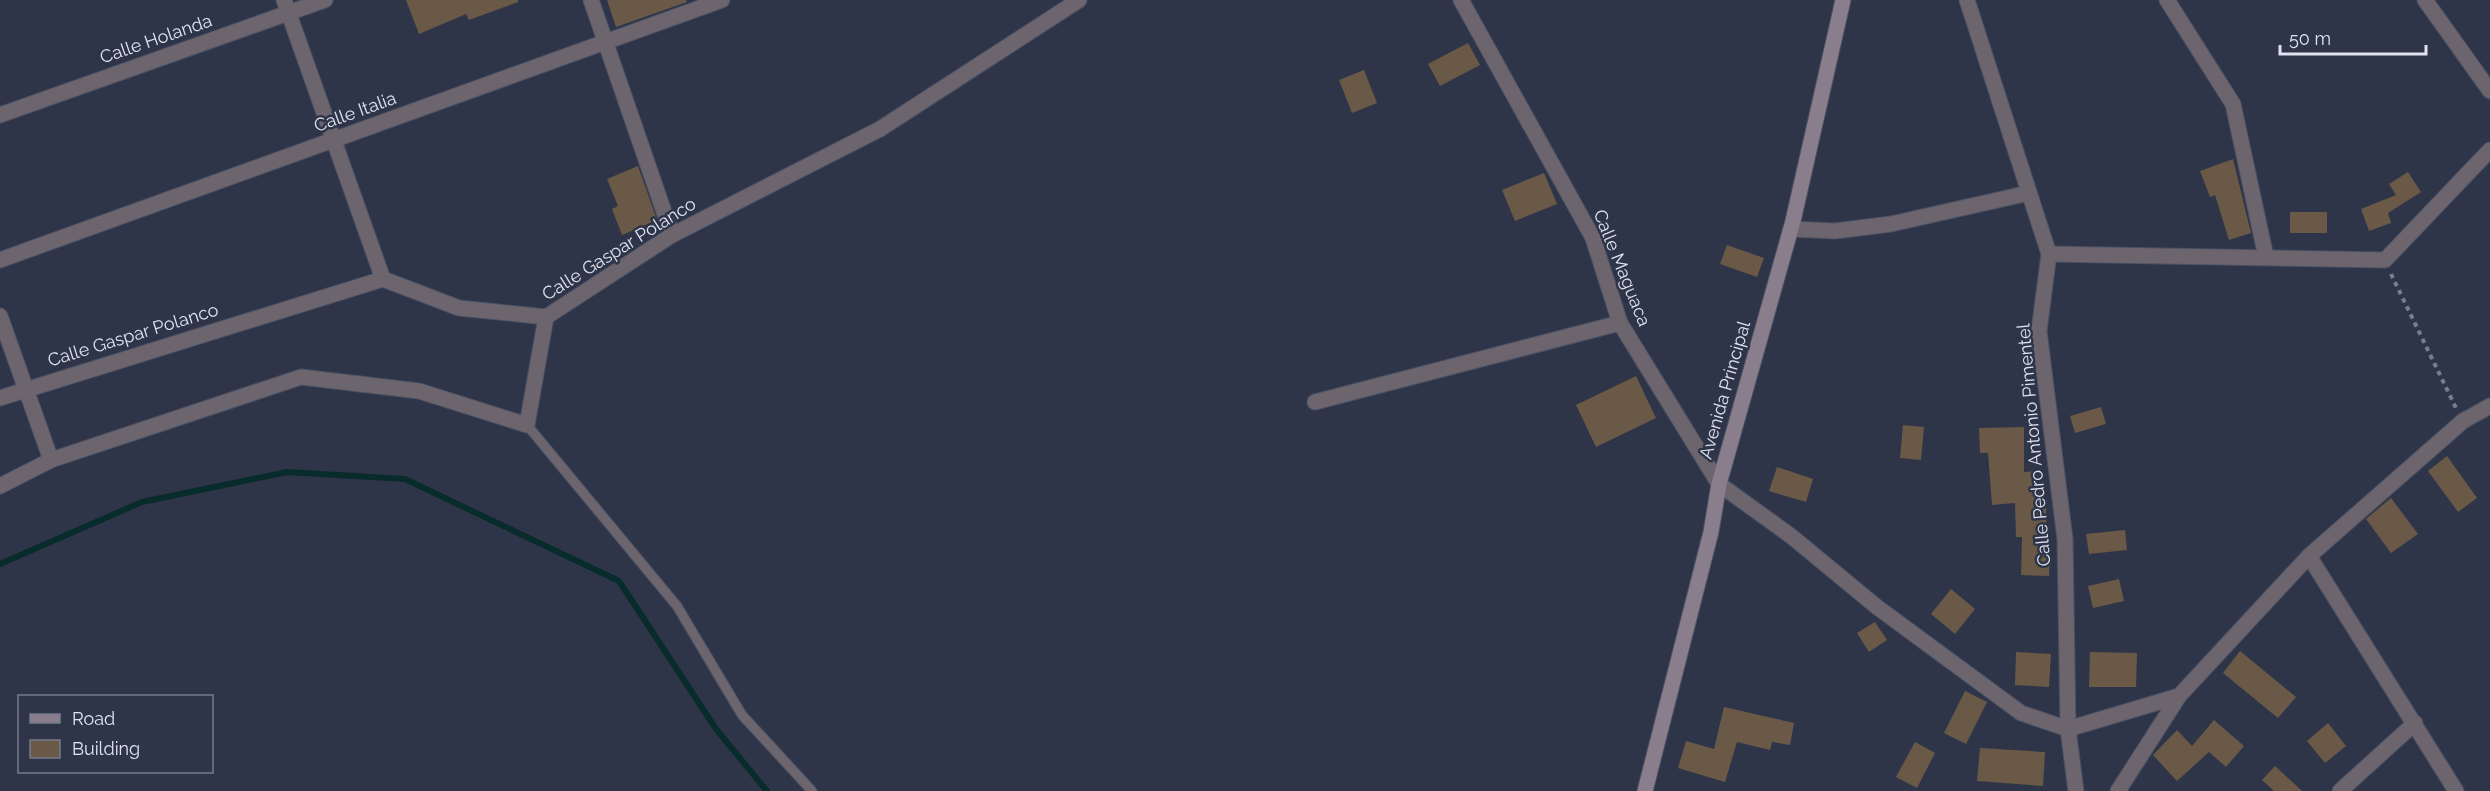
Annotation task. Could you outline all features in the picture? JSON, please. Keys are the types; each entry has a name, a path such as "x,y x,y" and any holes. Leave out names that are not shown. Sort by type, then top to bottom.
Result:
{"main road":[{"name":"Avenida Principal","path":"1645,791 1711,532 1719,484 1791,229 1843,0"}],"street":[{"name":"Calle Holanda","path":"0,115 286,6 325,0"},
{"path":"591,0 672,235"},
{"name":"Calle Italia","path":"0,260 722,0"},
{"name":"Calle Gaspar Polanco","path":"0,398 26,388 382,279 459,308 546,317 672,235 880,129 1079,0"},
{"name":"Calle Maguaca","path":"1461,0 1593,238 1620,323 1719,484"},
{"name":"Calle Pedro Antonio Pimentel","path":"1967,0 2049,254 2039,331 2065,539 2068,729 2076,791"},
{"path":"2167,0 2233,104 2266,257"},
{"path":"2425,0 2490,91"},
{"path":"286,6 382,279"},
{"path":"2049,254 2385,260 2490,150"},
{"path":"1791,229 1835,231 1891,224 2030,193"},
{"path":"0,316 51,460"},
{"path":"0,486 51,460 301,377 418,391 527,425 546,317"},
{"path":"1315,402 1620,323"},
{"path":"2118,791 2179,696 2309,556 2463,421 2490,406"},
{"path":"1719,484 1791,536 1877,608 2021,713 2068,729 2179,696"},
{"path":"2309,556 2456,791"},
{"path":"2340,791 2415,723"}],"lane":[{"path":"527,425 676,606 742,715 812,791"}],"path":[{"path":"2385,260 2463,421"}],"building":[{"path":"406,0 518,0 518,2 469,20 466,14 419,34"},
{"path":"607,0 686,0 687,2 616,27"},
{"path":"1468,43 1480,65 1440,86 1428,64"},
{"path":"1364,70 1377,103 1352,113 1339,80"},
{"path":"2233,159 2251,233 2229,240 2215,195 2210,197 2200,171"},
{"path":"638,166 657,220 622,235 612,209 618,206 607,179"},
{"path":"2408,172 2421,192 2388,213 2391,223 2369,231 2361,209 2396,195 2389,184"},
{"path":"1544,173 1557,204 1515,221 1502,190"},
{"path":"2290,212 2327,212 2327,233 2290,233"},
{"path":"1727,245 1764,258 1757,277 1720,264"},
{"path":"1636,376 1656,418 1596,447 1576,405"},
{"path":"2101,407 2106,424 2075,433 2070,416"},
{"path":"1903,425 1924,427 1921,460 1900,458"},
{"path":"2024,427 2024,472 2037,471 2041,509 2046,508 2047,547 2050,547 2049,576 2021,575 2022,537 2016,537 2015,503 1992,505 1988,453 1980,453 1979,428"},
{"path":"2447,456 2477,498 2458,512 2428,471"},
{"path":"1777,467 1813,479 1806,502 1769,491"},
{"path":"2391,498 2418,534 2391,553 2366,519"},
{"path":"2125,530 2127,550 2089,554 2086,534"},
{"path":"2119,579 2124,601 2093,608 2088,586"},
{"path":"1951,589 1975,609 1955,634 1931,614"},
{"path":"1875,622 1887,640 1869,652 1857,633"},
{"path":"2240,651 2296,697 2278,718 2223,673"},
{"path":"2016,652 2051,654 2049,687 2015,685"},
{"path":"2090,652 2137,653 2136,687 2089,687"},
{"path":"1965,691 1987,702 1966,744 1944,733"},
{"path":"1724,707 1794,723 1790,745 1772,742 1770,750 1737,742 1725,782 1678,768 1686,741 1714,749"},
{"path":"2214,720 2244,746 2226,767 2209,752 2177,781 2153,755 2177,730 2192,746"},
{"path":"2328,723 2346,746 2325,763 2307,741"},
{"path":"1915,742 1935,753 1917,788 1896,777"},
{"path":"1980,748 2045,752 2043,786 1977,781"},
{"path":"2275,766 2302,791 2274,791 2262,780"}],"waterway":[{"path":"0,564 142,502 287,472 405,479 619,581 716,729 767,791"}]}
